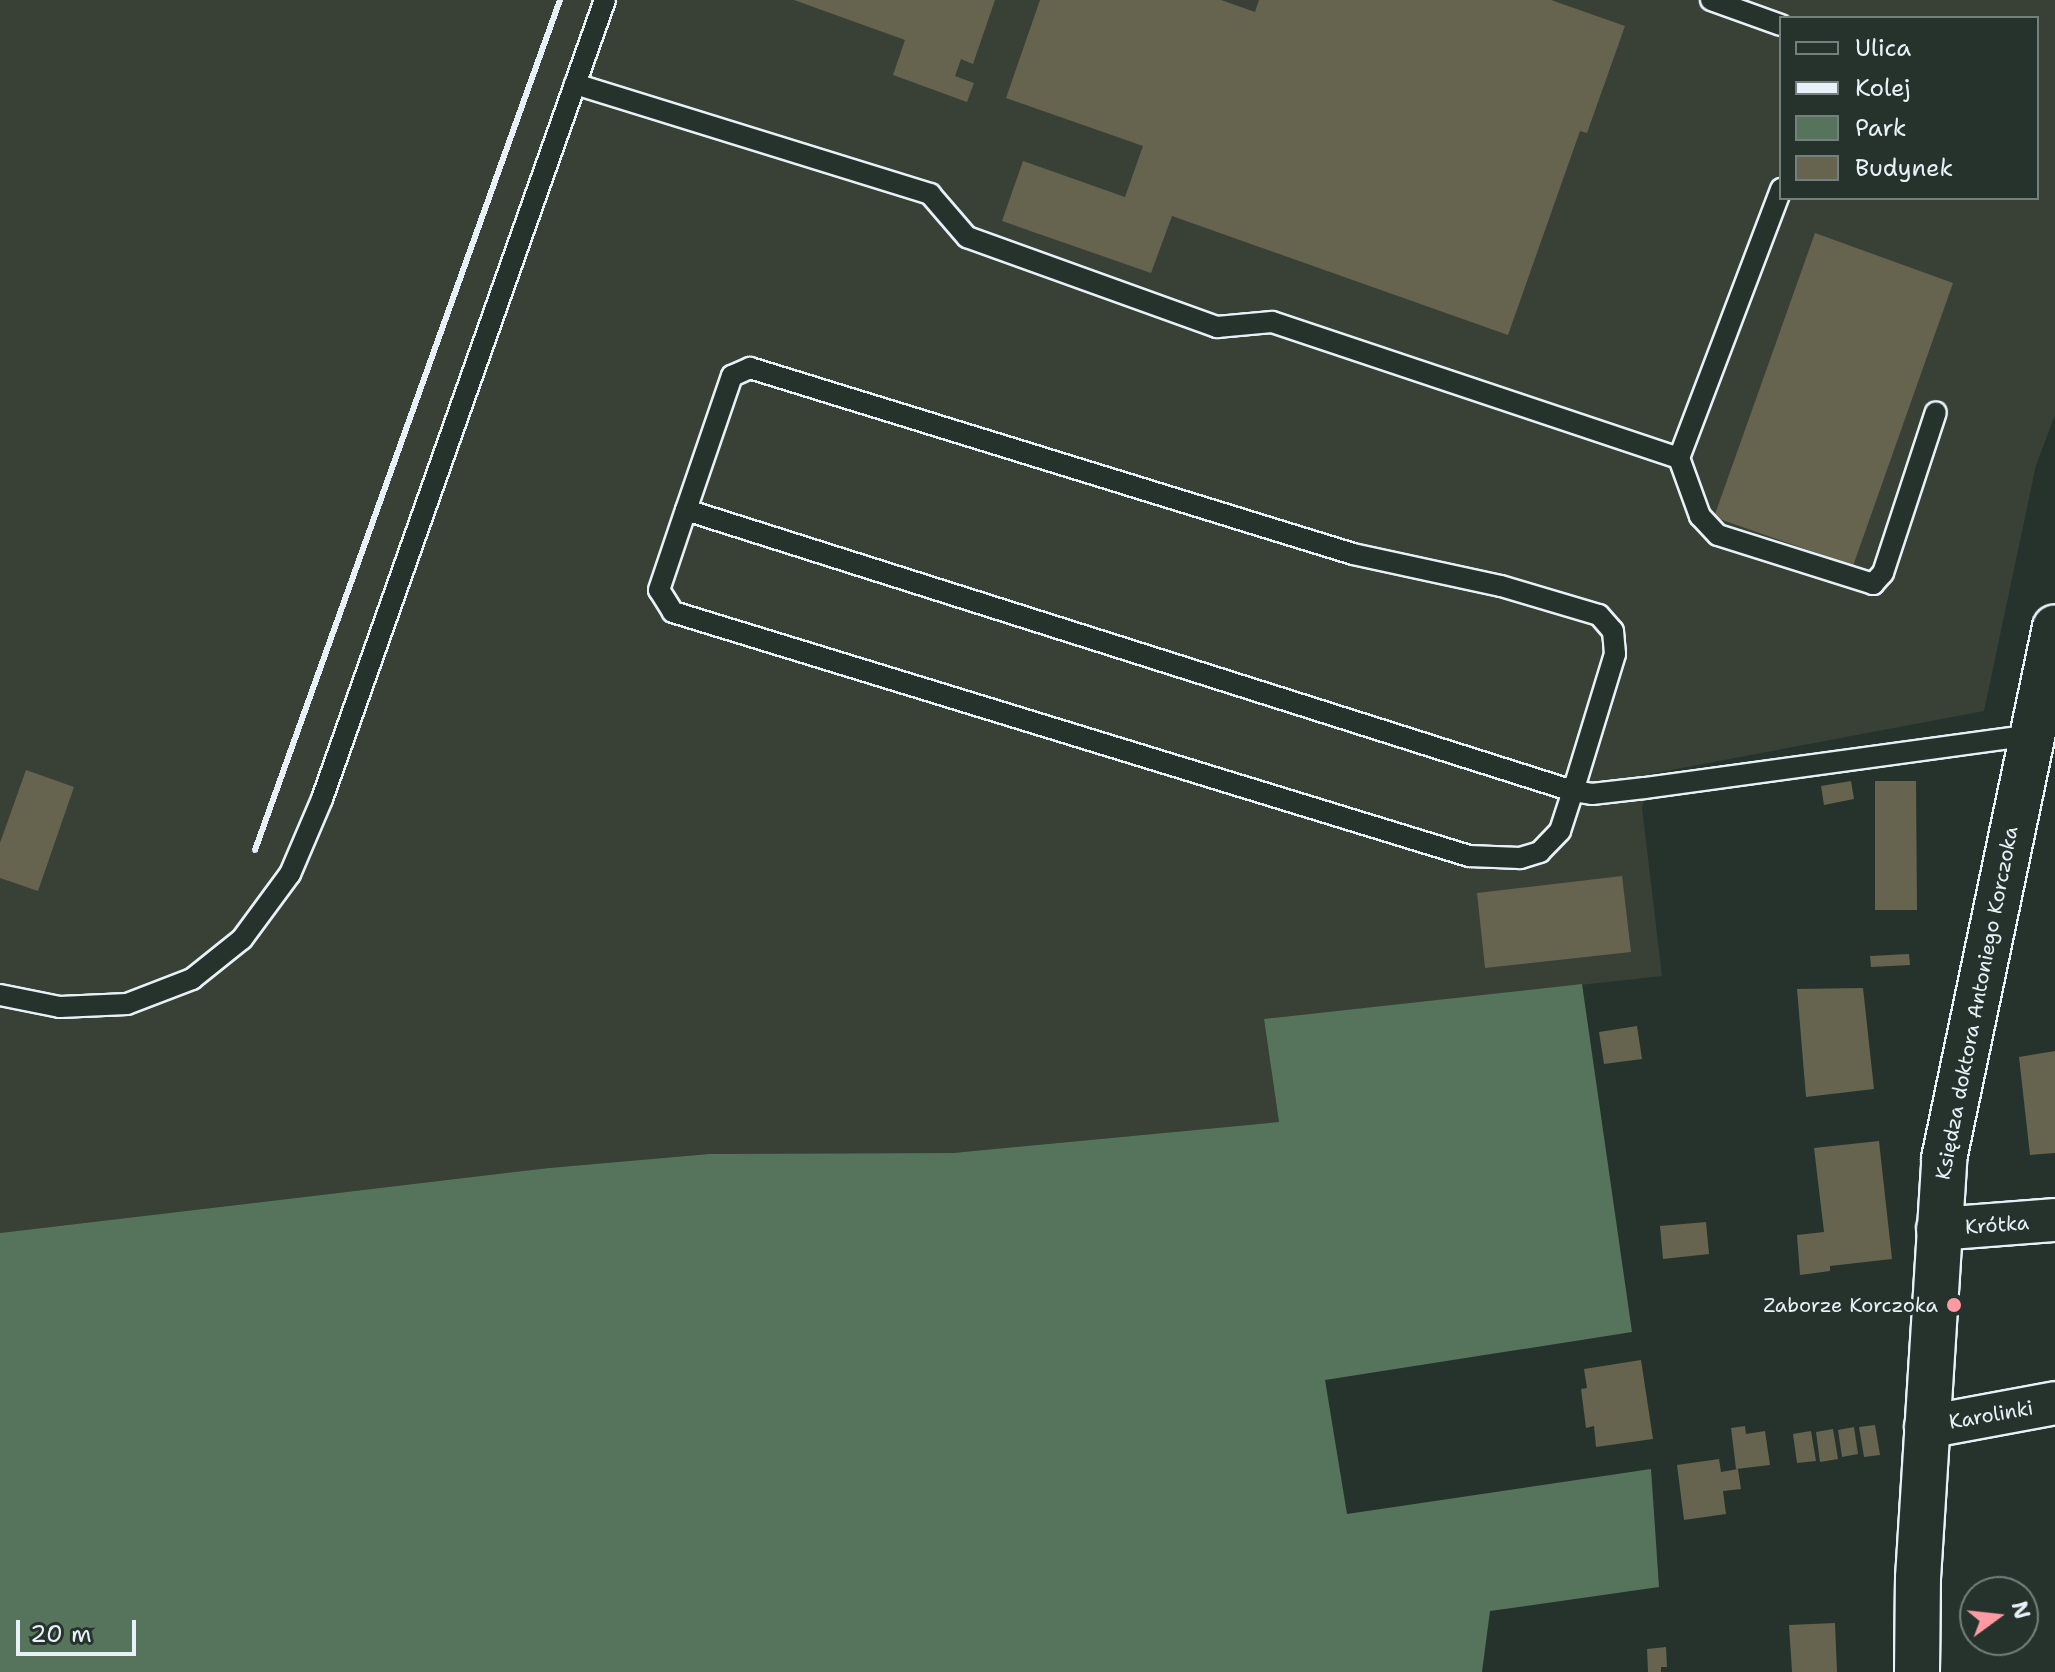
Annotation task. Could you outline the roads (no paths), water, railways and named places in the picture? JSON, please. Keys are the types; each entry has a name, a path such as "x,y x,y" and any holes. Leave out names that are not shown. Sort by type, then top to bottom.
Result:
{"street":[{"name":"Księdza doktora Antoniego Korczoka","path":"1917,1672 1926,1427 1944,1159 2030,735 2055,627"},
{"name":"Krótka","path":"1938,1229 2055,1220"},
{"name":"Karolinki","path":"1926,1427 2055,1403"}],"lane":[{"path":"0,995 60,1007 127,1004 192,979 242,939 290,874 322,799 605,0"},
{"path":"1711,0 1779,24"},
{"path":"575,84 930,194 967,237 1217,327 1272,322 1679,458"},
{"path":"1779,194 1679,458 1700,516 1718,535 1873,584 1883,573 1936,412"},
{"path":"750,368 1353,554 1501,586 1599,615 1613,631 1615,654 1573,791 1560,831 1540,852 1520,858 1469,856 673,612 659,590 732,376 750,368"},
{"path":"686,510 1573,791 1592,794 1645,788 2030,735"}],"railway":[{"path":"255,850 560,0"}],"place":[{"name":"Zaborze Korczoka","path":"1954,1305"}]}
